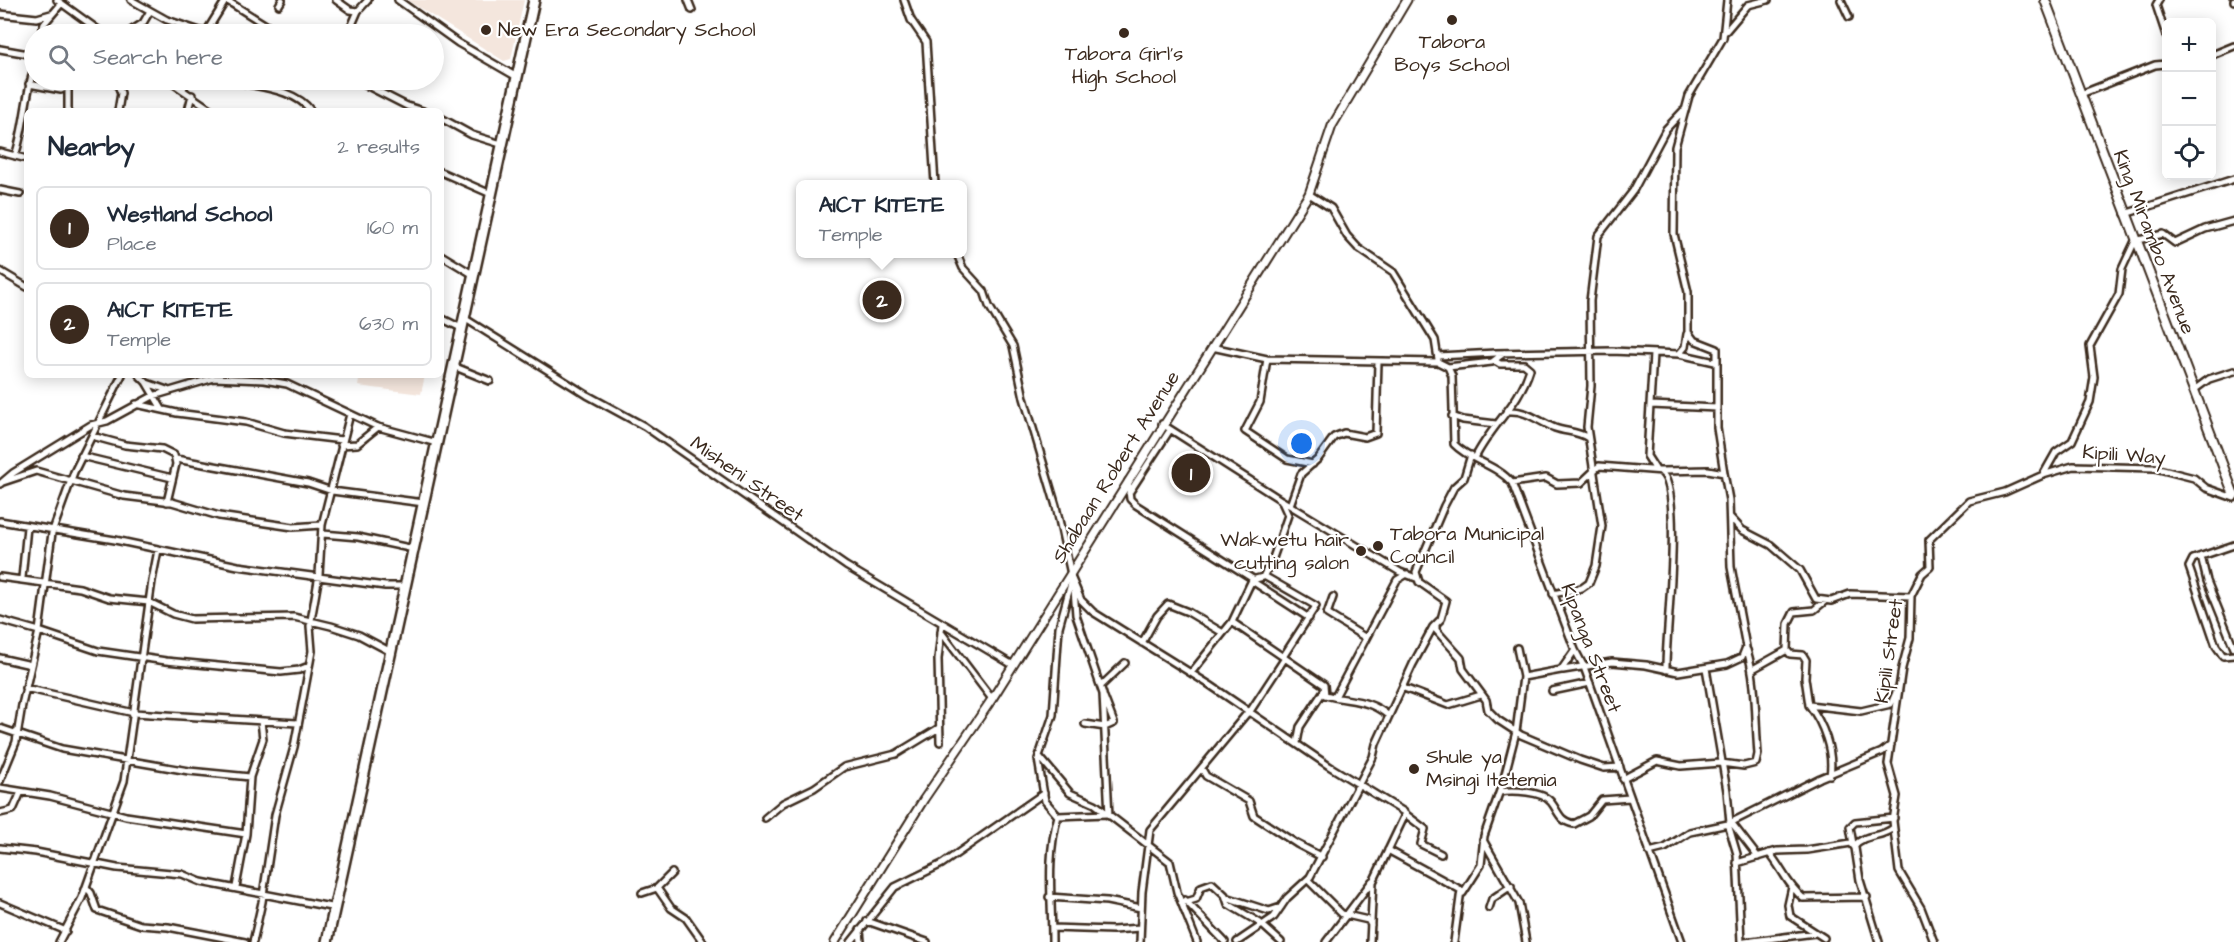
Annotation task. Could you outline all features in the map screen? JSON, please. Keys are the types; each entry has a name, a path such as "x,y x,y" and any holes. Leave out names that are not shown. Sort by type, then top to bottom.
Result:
{"highway":[{"path":"327,942 534,0"}],"main road":[{"name":"King Mirambo Avenue","path":"2045,0 2234,496"}],"street":[{"path":"46,24 60,2 70,0"},
{"path":"131,0 150,11 182,24"},
{"path":"212,24 226,0 264,24"},
{"path":"336,0 350,10 358,11"},
{"path":"352,24 358,11 368,0"},
{"path":"398,0 431,24"},
{"path":"688,0 692,10"},
{"path":"904,0 911,20 926,42 935,180"},
{"name":"Shabaan Robert Avenue","path":"835,942 924,799 1072,579 1128,479 1309,194 1335,120 1407,0"},
{"path":"1726,31 1727,0"},
{"path":"1679,354 1685,347 1688,332 1688,292 1674,234 1675,147 1683,111 1691,92 1720,46 1726,31 1748,5 1768,0"},
{"path":"1841,0 1849,17"},
{"path":"2157,1 2162,20"},
{"path":"60,2 90,24"},
{"path":"140,24 150,11"},
{"path":"0,14 32,18 51,14"},
{"path":"444,33 517,77"},
{"path":"2216,53 2234,46"},
{"path":"0,49 24,53"},
{"path":"2081,93 2162,64"},
{"path":"26,108 28,90"},
{"path":"68,90 68,108"},
{"path":"118,108 120,90"},
{"path":"184,90 209,108"},
{"path":"270,90 286,94 306,104 309,108"},
{"path":"375,90 413,108"},
{"path":"189,108 192,95"},
{"path":"1553,594 1584,587 1593,578 1602,526 1588,438 1590,301 1598,236 1633,191 1666,129 1683,111"},
{"path":"444,120 472,135 501,144"},
{"path":"15,156 24,124"},
{"path":"0,152 24,158"},
{"path":"444,173 491,194"},
{"path":"2125,214 2234,179"},
{"path":"0,190 20,194"},
{"path":"1309,194 1331,208 1347,236 1358,248 1393,272 1435,340 1438,359 1448,367 1452,376 1454,444 1490,465 1512,483 1546,478 1557,484 1581,483 1599,466 1658,471 1708,470 1724,473"},
{"path":"2043,475 2056,452 2072,441 2090,404 2094,377 2090,346 2119,294 2122,269 2135,241 2161,234 2173,243 2205,229 2234,221"},
{"path":"444,257 474,275"},
{"path":"959,258 963,268 984,291 989,306 1013,346 1024,398 1056,506 1072,579 1076,615 1114,721 1113,724 1105,727 1085,724"},
{"path":"0,271 24,285"},
{"name":"Misheni Street","path":"463,317 587,395 644,426 723,478 773,517 942,624 1013,665"},
{"path":"444,320 461,328"},
{"path":"1623,779 1657,761 1681,766 1720,763 1738,766 1757,762 1753,669 1746,647 1731,567 1729,515 1716,408 1716,349 1694,340 1688,332"},
{"path":"1212,347 1267,359 1310,358 1378,362 1504,353 1589,351 1679,354 1715,362"},
{"path":"1448,367 1495,361 1504,353"},
{"path":"1653,354 1647,456 1651,466 1668,479 1672,528 1666,670"},
{"path":"1267,359 1260,402 1245,431 1287,459 1313,464"},
{"path":"1416,578 1418,565 1454,487 1464,478 1473,456 1496,424 1516,402 1529,367 1524,364 1500,364 1495,361"},
{"path":"1290,506 1299,477 1338,435 1344,433 1365,437 1376,433 1378,362"},
{"path":"453,366 490,381"},
{"path":"2194,390 2209,379 2234,371"},
{"path":"0,781 13,754 18,733 25,688 39,631 53,531 81,456 121,378"},
{"path":"142,378 163,411"},
{"path":"1,483 48,451 136,404 153,396 214,378"},
{"path":"239,378 279,382"},
{"path":"274,378 378,427 437,443"},
{"path":"146,382 168,391"},
{"path":"1516,402 1521,411"},
{"path":"136,404 163,411 246,422 284,433 357,444 378,427"},
{"path":"1651,405 1716,408"},
{"path":"1510,411 1521,411 1556,428 1579,433 1588,438"},
{"path":"253,942 264,893 275,815 292,755 309,666 312,642 310,621 319,575 322,525 350,414"},
{"path":"1452,416 1463,420 1496,424"},
{"path":"1162,424 1290,506 1416,578 1446,601 1445,609 1413,664 1360,783 1308,880 1264,926 1251,930 1237,942"},
{"path":"1129,493 1170,430"},
{"path":"92,436 125,445 162,449 174,454 176,459 166,502"},
{"path":"81,456 172,478"},
{"path":"176,459 308,483 332,491 424,503"},
{"name":"Kipili Way","path":"2043,475 2073,466 2155,468 2194,478 2208,489 2234,496"},
{"path":"1,483 34,471 71,479 130,497 166,502 219,516 293,527 322,525"},
{"name":"Kipili Street","path":"1934,942 1921,908 1899,871 1893,828 1897,796 1888,764 1900,681 1910,638 1911,596 1922,574 1930,567 1929,540 1932,534 1969,501 2005,492 2043,475"},
{"path":"1128,479 1129,493 1136,505 1309,618"},
{"name":"Kipanga Street","path":"1512,483 1553,594 1590,682 1682,942"},
{"path":"1191,673 1232,622 1252,580 1264,576 1274,558 1287,517 1281,500"},
{"path":"1729,515 1742,530 1775,547 1803,573 1812,595 1826,601"},
{"path":"0,521 106,538 240,566 319,575 369,584 405,586"},
{"path":"22,578 27,526"},
{"path":"323,534 358,537 414,549"},
{"path":"2234,545 2193,559 2189,567 2219,652 2224,656 2234,655"},
{"path":"59,942 86,887 124,781 158,550"},
{"path":"2201,556 2207,581 2234,648"},
{"path":"1336,695 1397,580 1407,574"},
{"path":"1140,942 1141,908 1152,827 1249,712 1309,618 1315,604 1264,576"},
{"path":"0,577 22,578 80,588 109,598 149,602 173,614 192,619 287,617 310,621 359,635 391,652"},
{"path":"1072,579 1085,605 1404,813 1425,830 1421,844 1441,854"},
{"path":"1072,579 1060,620 1053,715 1039,755 1044,794 1049,806 1058,816 1107,815"},
{"path":"1786,650 1788,624 1794,612 1814,610 1826,601 1850,594 1911,596"},
{"path":"1333,597 1327,614 1366,638"},
{"path":"1142,643 1157,615 1168,604 1188,612 1223,633"},
{"path":"0,620 98,651 281,672 299,670 309,666"},
{"path":"1232,622 1326,687"},
{"path":"1437,623 1436,630 1461,658 1463,669 1480,695 1486,700 1489,711 1516,732 1597,766 1620,768"},
{"path":"940,742 938,659 942,624"},
{"path":"941,632 992,699"},
{"path":"1523,677 1612,662 1646,665 1678,672 1706,668 1739,659 1746,647"},
{"path":"1454,942 1462,893 1481,865 1483,840 1500,792 1516,732 1523,677 1517,648"},
{"path":"1563,670 1575,650"},
{"path":"1753,669 1786,650"},
{"path":"1786,650 1790,654 1805,657 1806,699 1817,715 1825,736 1831,760 1830,775"},
{"path":"0,658 31,664"},
{"path":"1101,686 1125,663"},
{"path":"1706,668 1737,863 1743,942 1815,933"},
{"path":"1809,705 1857,711 1879,708 1892,702 1900,681"},
{"path":"1552,691 1590,682"},
{"path":"1326,687 1324,694 1336,695 1356,703 1370,702 1389,716"},
{"path":"1297,742 1300,727 1326,687"},
{"path":"25,688 134,713 297,723"},
{"path":"1404,688 1448,705 1480,695"},
{"path":"1103,694 1107,815"},
{"path":"236,887 246,834 250,777 263,739 261,721"},
{"path":"0,728 62,749 126,758 189,771 250,777"},
{"path":"765,818 783,803 814,788 844,767 896,754 939,728"},
{"path":"1649,852 1665,848 1690,832 1729,823 1882,752 1892,744"},
{"path":"1039,755 1070,793 1089,801 1170,862 1177,892 1197,942"},
{"path":"1202,769 1206,777 1249,801 1254,816 1297,844 1322,856"},
{"path":"0,788 61,798 112,813 246,834"},
{"path":"0,813 13,810 21,792"},
{"path":"1500,792 1527,793 1546,798 1559,817 1574,824 1589,816 1602,800 1630,798"},
{"path":"851,942 895,887 942,864 1044,794"},
{"path":"1326,942 1373,880 1404,813"},
{"path":"1052,942 1049,897 1051,844 1058,816"},
{"path":"1879,942 1850,827 1855,822 1894,818"},
{"path":"1729,823 1758,857"},
{"path":"1737,863 1769,853 1854,845 1860,839 1888,832 1893,828"},
{"path":"1483,840 1519,903 1526,942"},
{"path":"0,848 36,852 139,872 182,874 201,882 336,908"},
{"path":"1388,850 1460,889 1462,893"},
{"path":"1769,853 1792,887 1807,899 1867,897"},
{"path":"642,893 657,888 672,873"},
{"path":"1308,880 1345,915 1366,920 1371,924"},
{"path":"1370,942 1373,880"},
{"path":"1186,902 1196,899 1201,887 1210,882 1226,897 1269,911 1281,907"},
{"path":"1489,908 1492,899 1511,886"},
{"path":"86,887 93,895 95,909 129,922 245,942"},
{"path":"1792,887 1789,915 1824,938"},
{"path":"657,888 662,891 671,908 688,921 703,942"},
{"path":"1177,892 1225,942"},
{"path":"1049,897 1107,901 1141,908"},
{"path":"1226,897 1227,903 1264,926 1281,942"},
{"path":"0,903 66,931"},
{"path":"867,921 927,942"},
{"path":"1052,928 1113,930 1140,928"},
{"path":"860,930 861,942"},
{"path":"59,942 68,942"}],"shaded area":[{"name":"New Era Secondary School","path":"407,0 524,0 511,59 504,61"},
{"path":"359,378 424,378 421,394 358,386"}],"place":[{"name":"Tabora Boys School","path":"1452,20"},
{"name":"New Era Secondary School","path":"486,30"},
{"name":"Tabora Girl's High School","path":"1124,33"},
{"name":"AICT KITETE","path":"882,300"},
{"name":"Westland School","path":"1191,473"},
{"name":"Tabora Municipal Council","path":"1378,546"},
{"name":"Wakwetu hair cutting salon","path":"1361,551"},
{"name":"Shule ya Msingi Itetemia","path":"1414,769"}]}
